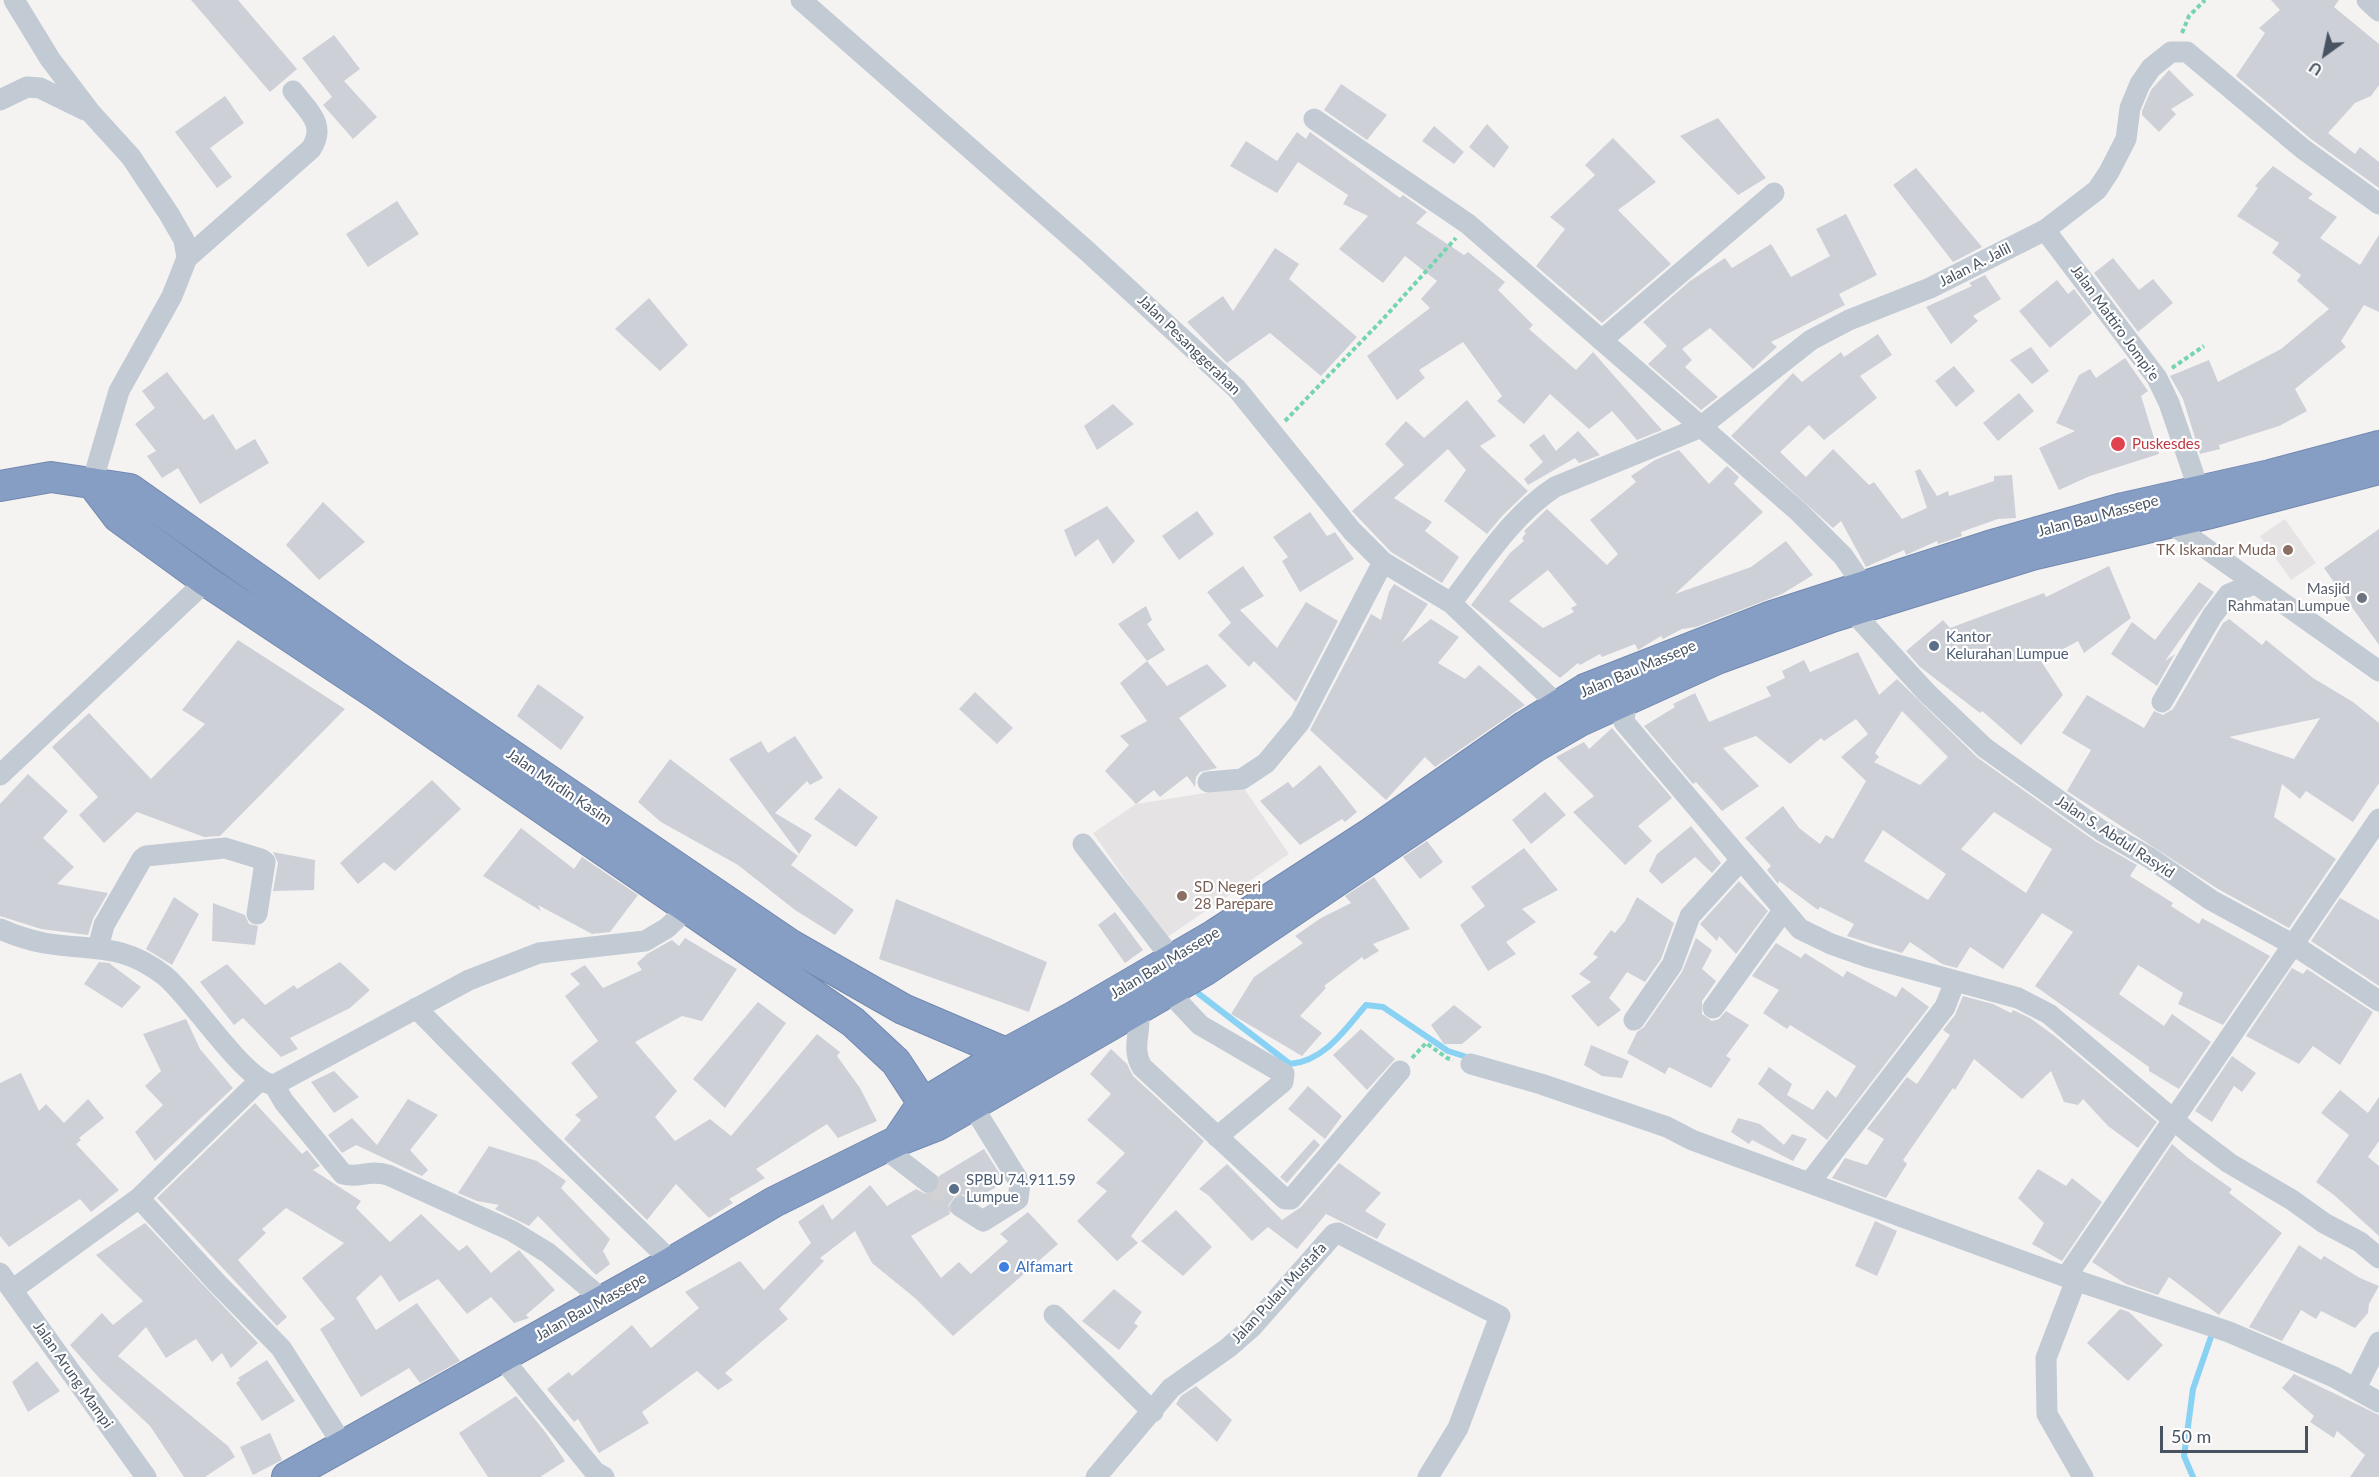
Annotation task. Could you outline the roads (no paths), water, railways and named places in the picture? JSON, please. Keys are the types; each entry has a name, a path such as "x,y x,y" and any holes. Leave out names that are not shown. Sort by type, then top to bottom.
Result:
{"highway":[{"name":"Jalan Bau Massepe","path":"930,1114 972,1105 1168,991 1248,942 1535,747 1580,721 1858,598 2112,511 2379,446"},
{"name":"Jalan Bau Massepe","path":"287,1477 502,1358 774,1202 890,1144 1006,1053 1173,960 1371,833 1585,689 1716,637 1858,598 2170,523 2379,469"},
{"path":"0,486 51,477 92,483"},
{"name":"Jalan Mirdin Kasim","path":"92,483 130,489 687,909 853,1022 896,1062 930,1114"},
{"name":"Jalan Mirdin Kasim","path":"92,483 118,517 206,581 387,685 791,945 903,1009 1006,1053"}],"street":[{"path":"14,0 50,58 91,113 131,157 184,240 187,258"},
{"name":"Jalan Pesanggerahan","path":"801,0 1171,326 1237,389 1352,531 1383,562 1451,603 1558,705"},
{"path":"2367,0 2379,11"},
{"name":"Jalan A. Jalil","path":"1451,603 1534,501 1578,476 1699,428 1811,340 1828,330 1930,288 2045,230 2097,190 2126,139 2130,108 2140,84 2151,68 2171,52 2183,50 2187,52 2303,149 2379,204"},
{"path":"0,100 27,87 40,88 91,113"},
{"path":"92,483 119,391 138,362 172,296 187,258 311,148 317,139 316,123 293,91"},
{"name":"Jalan S. Abdul Rasyid","path":"1314,119 1468,224 1603,339 1699,428 1823,534 1843,556 1858,598 1926,692 1985,748 2102,831 2150,858 2211,900 2292,944 2379,1001"},
{"path":"1603,339 1774,193"},
{"name":"Jalan Mattiro Jompi'e","path":"2045,230 2157,378 2169,404 2199,490"},
{"path":"2170,523 2379,671"},
{"path":"1208,782 1242,779 1250,774 1266,763 1300,722 1383,562"},
{"path":"0,775 206,581"},
{"path":"2162,702 2212,615 2229,594 2254,584"},
{"path":"1626,701 1624,722 1800,929 1831,944 1908,969 2018,998 2049,1014 2229,1163 2292,1200 2324,1223 2360,1242 2379,1258"},
{"path":"2083,1477 2047,1414 2046,1358 2071,1273 2172,1117 2379,819"},
{"path":"1083,844 1173,960"},
{"path":"98,948 104,925 142,859 146,856 225,848 261,859 265,862 257,914"},
{"path":"1634,1020 1672,965 1690,916 1741,860"},
{"path":"6,1281 139,1198 267,1082 469,980 539,953 645,941 667,928 687,909"},
{"path":"1713,1008 1783,911"},
{"path":"0,929 44,943 98,948 130,954 165,977 195,1007 240,1062 267,1082 343,1174 355,1177 374,1171 388,1174 512,1232 548,1253 602,1299"},
{"path":"1814,1177 1945,1007 1955,981"},
{"path":"1168,991 1200,1026 1284,1074 1283,1082 1217,1137"},
{"path":"416,1008 541,1135 672,1262"},
{"path":"1138,1008 1140,1018 1135,1039 1142,1067 1278,1195 1292,1199 1400,1071"},
{"path":"1471,1064 1541,1084 1667,1127 1692,1140 1814,1177 2222,1330 2356,1388 2379,1402"},
{"path":"961,1208 983,1221 1018,1199 1020,1183 972,1105"},
{"path":"890,1144 928,1182"},
{"path":"139,1198 281,1348 343,1444"},
{"name":"Jalan Pulau Mustafa","path":"1096,1477 1171,1388 1228,1348 1252,1327 1334,1234 1351,1239 1500,1316 1458,1428 1428,1477"},
{"name":"Jalan Arung Mampi","path":"6,1281 146,1477"},
{"path":"1054,1315 1153,1412"},
{"path":"2356,1388 2379,1342"},
{"path":"502,1358 595,1472 604,1477"}],"waterway":[{"path":"1199,994 1290,1064 1302,1062 1323,1051 1342,1034 1366,1005 1383,1007 1448,1051 1470,1058"},
{"path":"2193,1477 2184,1456 2193,1389 2213,1331"}],"tunnel":[{"path":"928,1182 961,1207"}],"place":[{"name":"Puskesdes","path":"2118,444"},
{"name":"TK Iskandar Muda","path":"2288,550"},
{"name":"Masjid Rahmatan Lumpue","path":"2362,598"},
{"name":"Kantor Kelurahan Lumpue","path":"1934,646"},
{"name":"SD Negeri 28 Parepare","path":"1182,896"},
{"name":"SPBU 74.911.59 Lumpue","path":"954,1189"},
{"name":"Alfamart","path":"1004,1267"}]}
